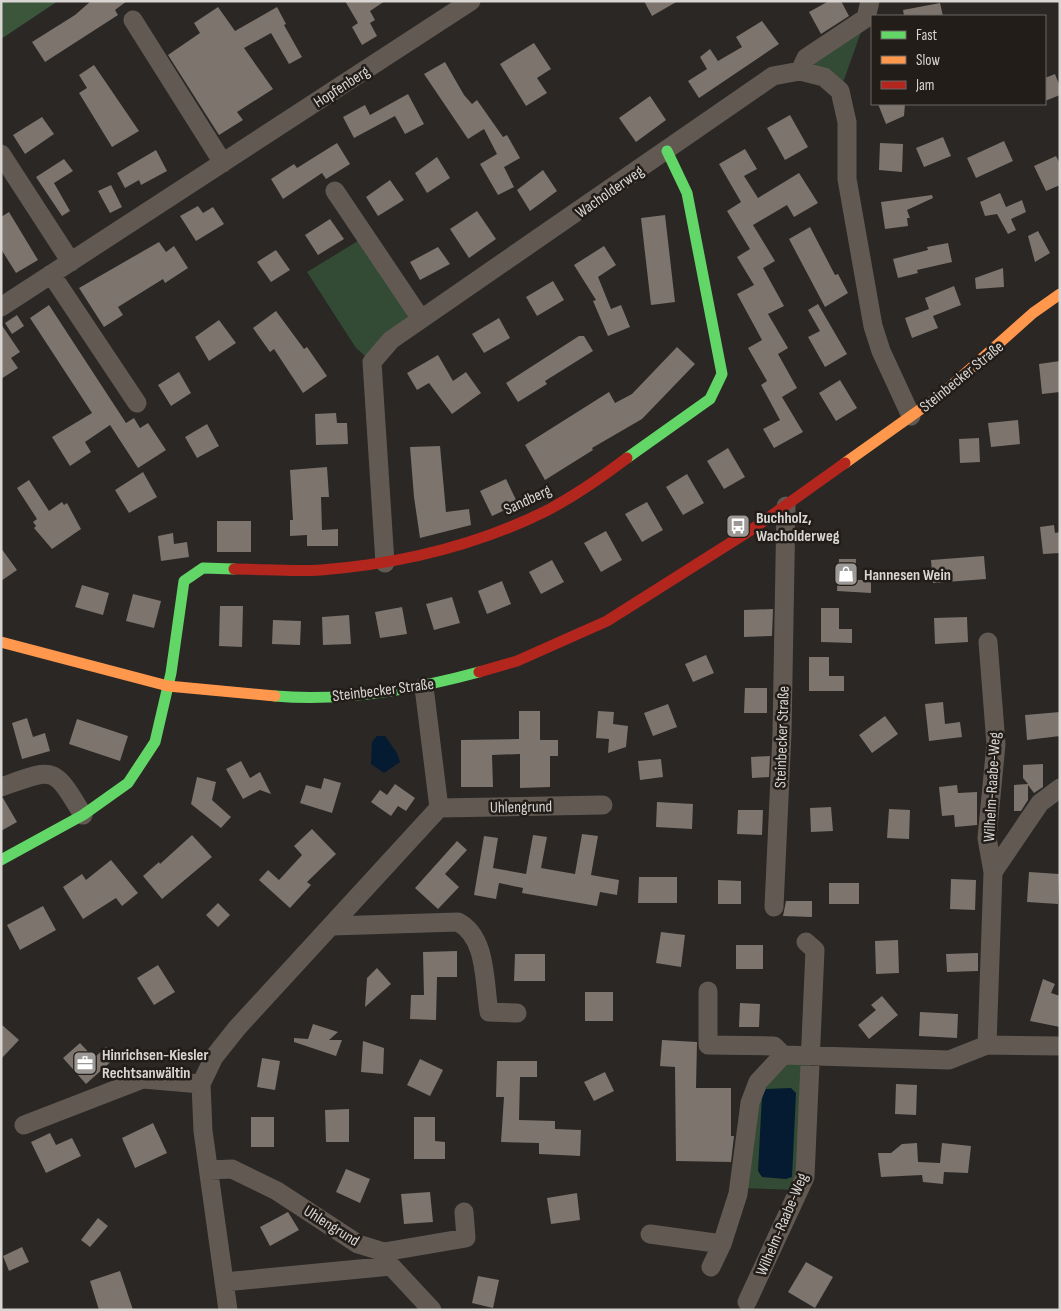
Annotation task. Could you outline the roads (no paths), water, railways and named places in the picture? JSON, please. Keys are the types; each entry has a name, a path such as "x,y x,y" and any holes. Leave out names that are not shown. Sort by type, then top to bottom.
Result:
{"street":[{"path":"800,71 806,58 866,18 870,1"},
{"name":"Hopfenberg","path":"1,307 223,163 461,4"},
{"path":"133,20 223,163"},
{"name":"Wacholderweg","path":"385,563 372,362 391,340 773,76 800,71 824,77 840,91 847,122 847,179 873,326 881,351 911,416"},
{"name":"Sandberg","path":"1,860 84,815 128,782 154,742 168,686 184,582 203,568 319,570 385,563 472,541 546,510 590,485 710,399 722,374 687,193 667,151"},
{"path":"1,154 71,262"},
{"path":"336,190 422,319"},
{"path":"51,274 137,403"},
{"name":"Steinbecker Straße","path":"1,642 168,686 288,697 357,695 424,687 517,662 607,621 786,506 967,373 1033,313 1060,294"},
{"name":"Steinbecker Straße","path":"774,907 782,733 786,506"},
{"name":"Wilhelm-Raabe-Weg","path":"987,1045 993,872 986,838 996,744 988,642"},
{"path":"228,1310 203,1131 201,1084 214,1056 237,1028 439,808 424,687"},
{"path":"1,787 39,774 53,774 64,783 84,815"},
{"name":"Wilhelm-Raabe-Weg","path":"993,872 1040,803 1060,788"},
{"name":"Uhlengrund","path":"439,808 603,805"},
{"path":"332,926 458,922 467,927 479,947 489,1012 516,1013"},
{"name":"Wilhelm-Raabe-Weg","path":"748,1302 805,1177 816,950 806,942"},
{"path":"708,992 708,1045 774,1046 783,1055 949,1060 987,1045 1060,1046"},
{"path":"711,1267 722,1244 738,1194 750,1103 758,1082 783,1055"},
{"path":"24,1125 143,1079 201,1084"},
{"name":"Uhlengrund","path":"209,1170 232,1169 277,1191 358,1244 384,1252 466,1238 464,1212"},
{"path":"650,1234 722,1244"},
{"name":"Uhlengrund","path":"224,1282 391,1266 432,1310"}],"water":[{"path":"377,736 385,736 397,753 400,762 384,773 371,764 372,742"},
{"path":"791,1088 796,1093 792,1177 786,1179 762,1177 758,1171 762,1096 766,1089"}],"place":[{"name":"Buchholz, Wacholderweg","path":"738,526"},
{"name":"Hannesen Wein","path":"846,574"},
{"name":"Hinrichsen-Kiesler Rechtsanwältin","path":"85,1063"}]}
